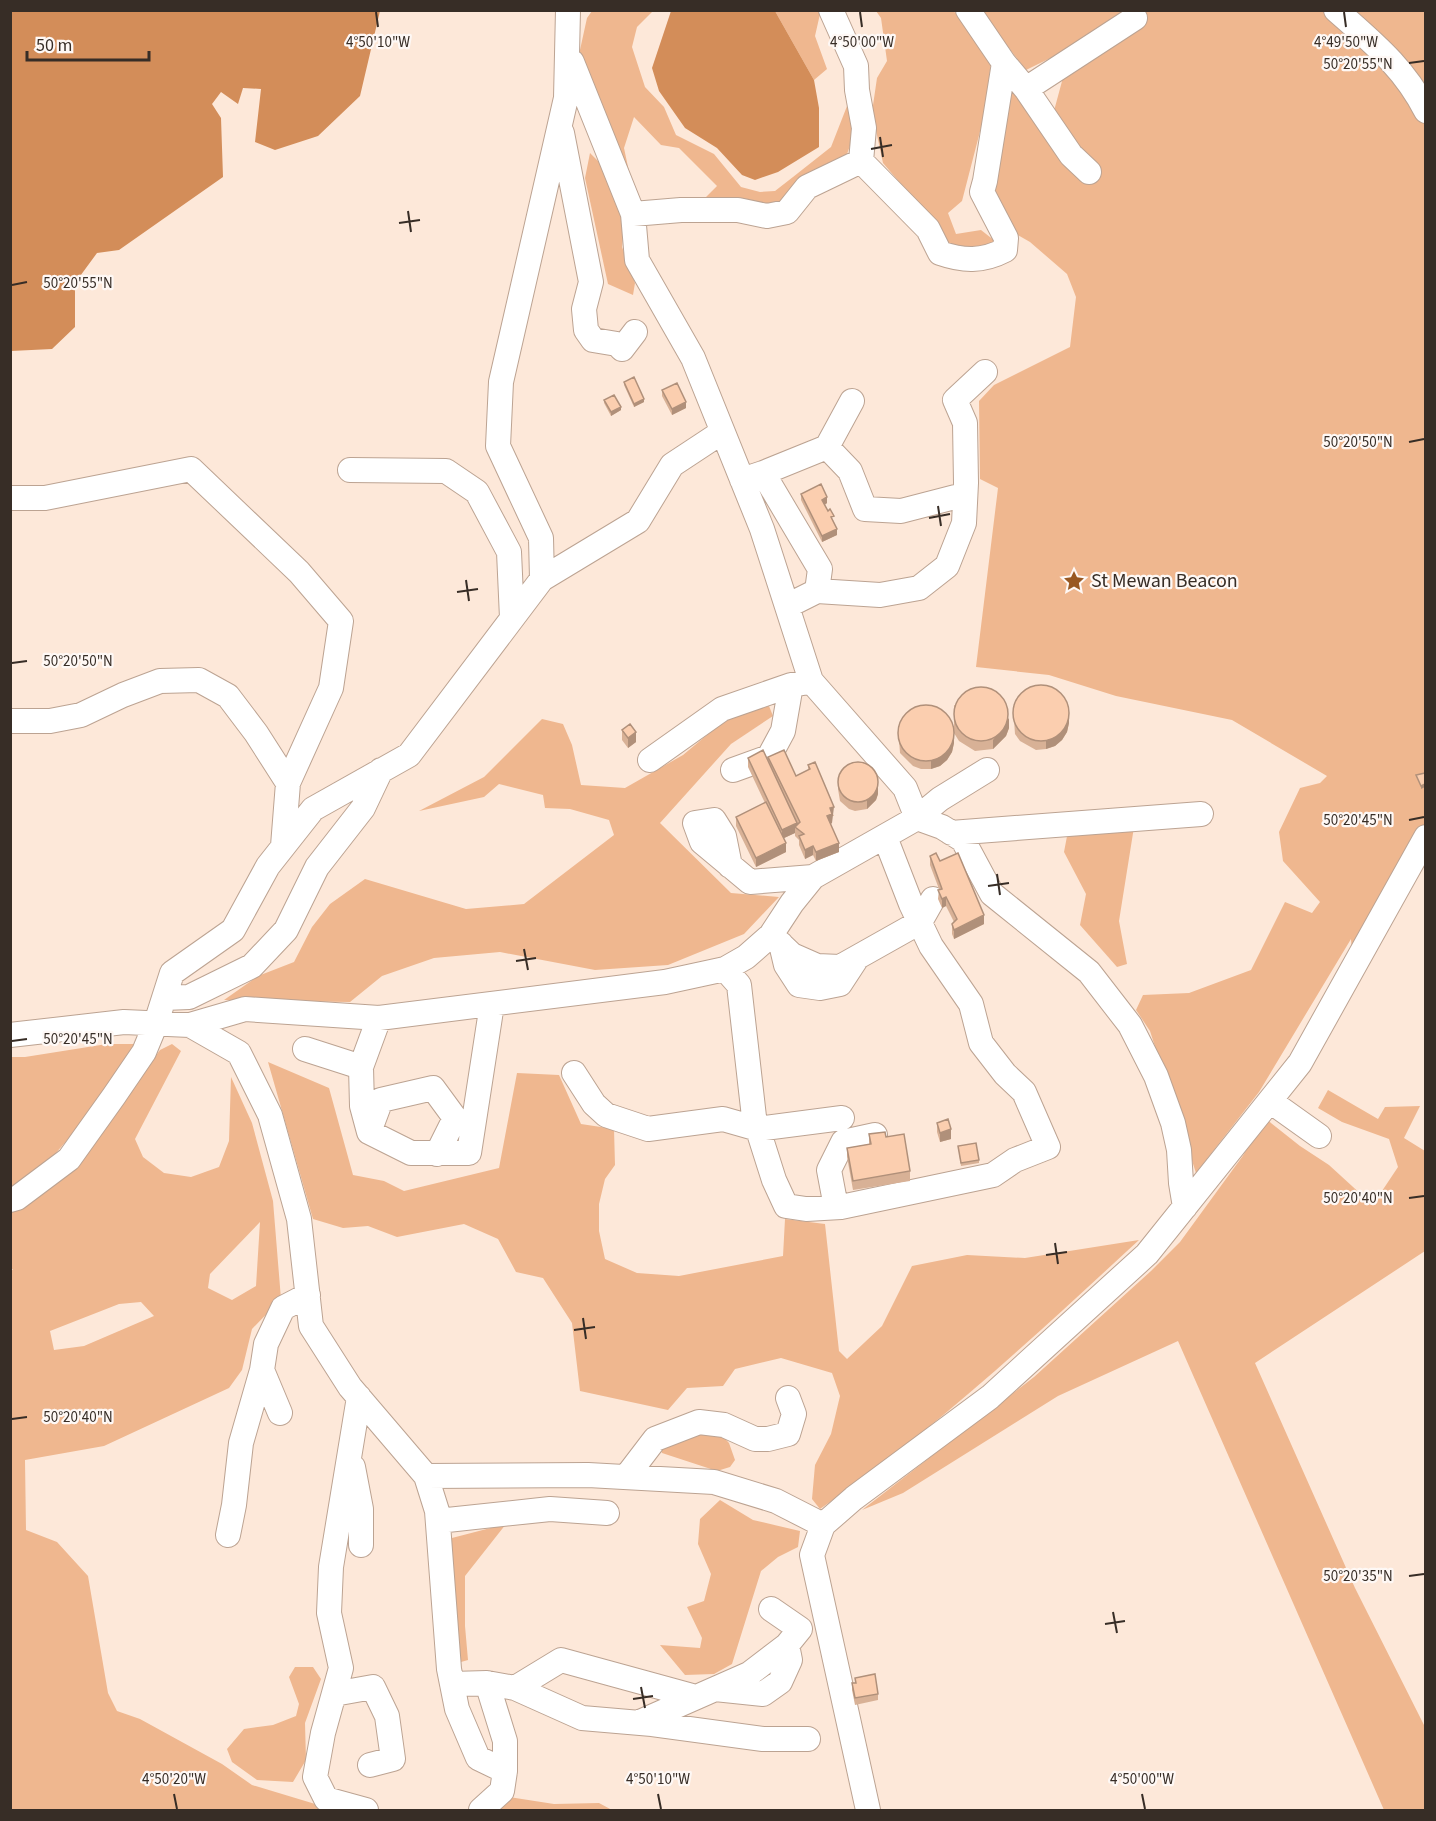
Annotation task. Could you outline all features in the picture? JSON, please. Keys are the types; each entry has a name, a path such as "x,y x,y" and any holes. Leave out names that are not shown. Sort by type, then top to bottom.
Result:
{"street":[{"path":"542,579 541,538 498,446 501,382 566,98 568,10"},
{"path":"831,10 856,66 857,90 864,128 861,161 928,229 940,253 951,257 980,260 1005,250 1006,238 982,192 1004,63"},
{"path":"968,10 1071,155 1089,171"},
{"path":"1336,10 1386,54 1415,89 1425,111"},
{"path":"1026,89 1135,18"},
{"path":"567,51 633,214 637,260 693,358 722,432 820,569 817,591"},
{"path":"560,125 591,282 584,309 586,330 593,340 617,344 622,349 635,332"},
{"path":"633,214 681,210 738,210 766,216 787,212 807,187 861,161"},
{"path":"787,606 817,591 880,595 919,588 947,566 964,523 966,499 964,423 955,400 985,372"},
{"path":"753,477 827,447 852,401"},
{"path":"10,1200 17,1198 69,1159 144,1052 172,973 233,930 268,866 313,809 409,755 542,579 638,520 672,465 722,432"},
{"path":"827,447 850,471 865,509 901,511 955,497 966,499"},
{"path":"10,498 45,498 191,469 299,572 341,621 332,688 288,783 283,846"},
{"path":"350,470 446,471 477,492 509,552 512,618"},
{"path":"733,770 769,757 783,731 801,683 787,606 765,574 762,529 753,477"},
{"path":"10,721 50,721 81,715 160,681 199,680 228,696 288,783"},
{"path":"650,760 722,710 801,683"},
{"path":"801,683 905,788 917,818 942,827 963,840 992,894 1089,972 1130,1025 1156,1076 1173,1123 1179,1150 1180,1183 1185,1207"},
{"path":"10,1035 124,1022 190,1025 245,1009 380,1018 665,981 725,969 776,939 792,903 813,877 917,818 940,799 987,770"},
{"path":"164,998 189,997 252,966 259,959 286,930 317,867 363,808 381,771"},
{"path":"951,833 1202,813"},
{"path":"725,969 740,985 754,1117 774,1180 786,1206 806,1209 836,1207 993,1175 1015,1160 1047,1147 1024,1092 1005,1074 981,1042 971,1004 931,946 885,837"},
{"path":"868,1810 812,1555 823,1525 854,1498 990,1397 1147,1254 1300,1063 1425,837"},
{"path":"730,866 750,882 813,877"},
{"path":"776,939 792,955 817,966 840,967 920,922 933,899"},
{"path":"380,1018 361,1067 362,1106 369,1132 411,1154 469,1153 492,1004"},
{"path":"190,1025 239,1053 270,1115 299,1220 311,1326 359,1397 426,1476 437,1511 449,1669 457,1709 478,1758 505,1771"},
{"path":"305,1049 361,1067"},
{"path":"574,1073 594,1104 606,1115 648,1129 723,1119 758,1129 842,1118"},
{"path":"369,1132 381,1100 433,1088 454,1118 437,1154"},
{"path":"1270,1101 1319,1136"},
{"path":"836,1207 829,1170 843,1142 875,1135"},
{"path":"228,1535 241,1443 262,1370 266,1344 283,1308 308,1295"},
{"path":"262,1370 280,1413"},
{"path":"359,1397 331,1567 329,1612 341,1668 323,1733 315,1777 326,1799 366,1810"},
{"path":"626,1477 655,1439 699,1422 724,1425 755,1439 768,1439 788,1434 794,1414 788,1398"},
{"path":"350,1453 361,1509 361,1545"},
{"path":"426,1476 588,1475 714,1482 776,1501 823,1525"},
{"path":"438,1521 550,1509 607,1513"},
{"path":"637,1723 749,1674 787,1646 800,1629 771,1609"},
{"path":"515,1688 561,1660 705,1693"},
{"path":"452,1684 487,1683 515,1688 582,1718 763,1739 808,1739"},
{"path":"481,1810 502,1791 505,1771 505,1741 487,1683"},
{"path":"334,1694 373,1687 387,1716 393,1759 370,1765"}],"shaded area":[{"path":"10,11 380,11 360,96 318,136 275,150 255,142 261,89 243,88 238,104 221,92 212,104 221,118 223,177 119,250 97,253 75,283 75,327 52,349 11,351"},
{"path":"592,11 653,11 637,27 632,47 645,87 664,107 676,135 714,154 741,187 760,192 775,191 831,147 849,101 853,123 851,143 847,154 799,181 782,202 762,206 704,199 717,186 679,148 661,145 634,117 624,148 631,181 578,59 587,18"},
{"path":"671,11 775,11 814,80 819,108 819,147 778,172 755,180 742,175 717,148 685,128 659,91 652,68"},
{"path":"775,11 819,11 815,36 827,69 814,80"},
{"path":"876,11 951,11 963,15 991,63 984,116 962,201 948,213 956,234 981,230 995,241 976,250 947,247 929,217 883,163 872,112 877,78 887,61 881,18"},
{"path":"980,11 1425,11 1425,837 1353,966 1351,939 1259,1092 1196,1173 1150,1031 1136,1010 1143,995 1189,993 1251,970 1285,902 1312,913 1320,902 1283,861 1279,832 1300,788 1320,783 1327,776 1232,720 1116,696 1049,675 976,667 998,488 980,479 979,401 994,385 1070,347 1076,297 1067,274 1030,242 1011,231 992,195 1009,83 1048,133 1071,48 1026,70"},
{"path":"590,153 604,167 624,226 622,247 635,283 633,295 608,284 585,178"},
{"path":"769,706 773,716 731,744 660,823 731,893 779,897 744,934 668,965 595,970 500,952 434,958 382,976 350,1002 224,1000 258,976 294,962 312,927 330,904 365,879 466,909 524,904 614,835 609,820 570,809 545,808 543,795 499,784 484,797 419,811 484,777 542,719 563,724 572,745 581,785 625,788 683,755 725,720"},
{"path":"1134,827 1119,921 1127,964 1117,967 1080,925 1086,894 1064,852 1068,831"},
{"path":"107,1044 134,1044 130,1060 84,1121 47,1163 11,1190 11,1057 25,1057"},
{"path":"172,1044 181,1051 135,1139 143,1157 164,1173 191,1177 219,1167 229,1141 231,1077 252,1123 273,1201 281,1299 252,1329 242,1370 229,1388 104,1446 25,1460 26,1530 57,1542 88,1576 108,1693 117,1711 140,1719 222,1764 252,1785 335,1810 11,1810 10,1273 13,1269 10,1269 11,1207 19,1205 56,1184 86,1150 160,1050","holes":["260,1222 256,1286 232,1300 208,1288 210,1274","141,1302 154,1316 84,1346 54,1350 50,1331 119,1304"]},
{"path":"268,1062 329,1088 353,1175 384,1181 404,1191 499,1168 517,1073 559,1075 581,1124 614,1129 615,1165 605,1179 599,1204 599,1231 605,1259 637,1273 679,1276 783,1256 785,1219 825,1224 839,1351 847,1359 882,1326 912,1266 967,1255 1025,1258 1139,1240 945,1414 820,1509 812,1499 815,1465 831,1434 840,1396 832,1373 781,1358 735,1369 723,1386 687,1388 668,1410 580,1391 572,1323 543,1278 516,1272 498,1239 464,1224 397,1237 368,1226 343,1228 313,1219"},
{"path":"1328,1090 1378,1119 1385,1107 1420,1106 1404,1138 1425,1151 1425,1251 1255,1363 1355,1588 1425,1727 1425,1810 1384,1810 1178,1341 1058,1396 903,1493 862,1510 1034,1377 1151,1271 1180,1242 1242,1157 1266,1119 1329,1165 1364,1197 1382,1191 1398,1167 1389,1139 1342,1122 1318,1108"},
{"path":"716,1429 729,1443 735,1460 730,1467 717,1471 662,1453 659,1445"},
{"path":"720,1500 753,1520 800,1531 798,1547 778,1557 761,1571 732,1664 714,1674 685,1675 660,1645 700,1648 702,1638 687,1607 704,1601 711,1574 698,1544 700,1519"},
{"path":"506,1524 465,1576 468,1660 461,1662 451,1627 448,1539"},
{"path":"295,1667 313,1667 321,1679 305,1723 306,1760 293,1782 257,1780 232,1762 227,1749 244,1729 273,1725 296,1716 299,1704 289,1677"},
{"path":"509,1797 554,1804 599,1803 612,1810 501,1809"}],"building":[{"path":"634,377 644,399 634,404 624,382"},
{"path":"677,383 686,402 672,409 662,390"},
{"path":"614,395 621,407 611,412 604,400"},
{"path":"821,484 827,497 822,500 834,516 831,517 837,529 822,536 801,494"},
{"path":"1041,685 1052,687 1061,693 1067,702 1069,713 1067,724 1061,733 1052,739 1041,741 1030,739 1021,733 1015,724 1013,713 1015,702 1021,693 1030,687"},
{"path":"976,687 986,687 996,691 1004,699 1008,714 1004,729 996,737 986,741 976,741 966,737 958,729 954,719 954,709 958,699 966,691"},
{"path":"926,705 946,713 954,733 946,753 926,761 906,753 898,733 906,713"},
{"path":"630,724 636,732 628,738 622,730"},
{"path":"763,750 797,823 782,830 748,758"},
{"path":"784,750 796,776 810,769 808,765 815,762 834,807 830,808 832,814 827,816 839,843 816,852 813,846 805,850 799,836 804,834 795,827 800,822 768,757"},
{"path":"858,762 872,768 878,782 872,796 858,802 844,796 838,782 844,768"},
{"path":"1425,773 1425,784 1421,786 1416,775"},
{"path":"766,802 786,843 756,858 736,817"},
{"path":"936,853 940,861 958,853 984,915 954,930 952,924 957,919 946,897 942,899 938,890 942,889 930,856"},
{"path":"948,1119 951,1129 940,1133 937,1123"},
{"path":"885,1132 886,1137 904,1134 910,1171 853,1181 847,1148 871,1144 869,1134"},
{"path":"976,1143 979,1160 961,1163 958,1146"},
{"path":"875,1674 878,1694 855,1698 852,1683 856,1683 855,1678"}],"place":[{"name":"St Mewan Beacon","path":"1074,581"}]}
